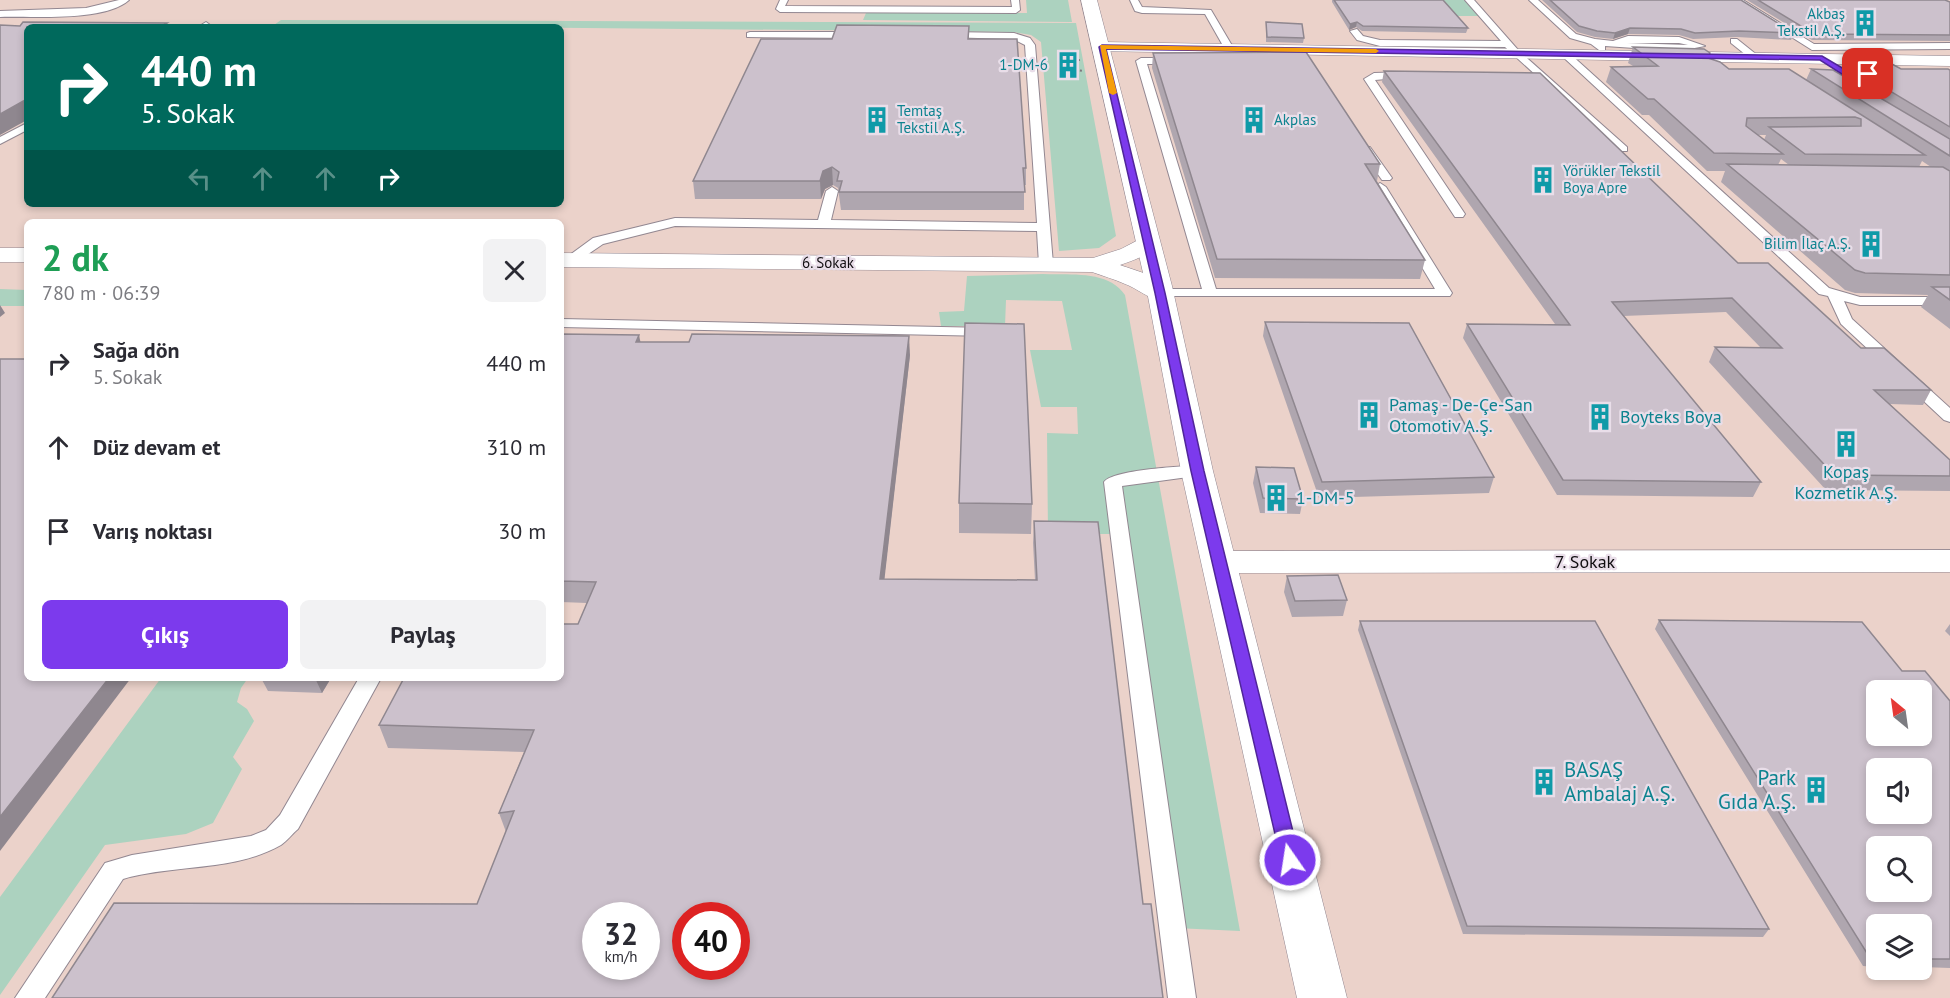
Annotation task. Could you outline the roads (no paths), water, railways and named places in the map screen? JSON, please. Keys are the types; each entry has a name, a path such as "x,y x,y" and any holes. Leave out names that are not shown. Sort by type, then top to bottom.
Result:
{"street":[{"path":"1089,0 1088,59 1148,242 1197,471 1322,998"},
{"path":"1088,59 1229,49 1396,47 1512,49 1565,54 1612,49 1754,57 1950,61"},
{"path":"1095,265 1130,254 1148,242"},
{"path":"0,255 24,255"},
{"name":"6. Sokak","path":"566,260 1095,265"},
{"path":"1095,265 1136,279 1160,293"},
{"name":"7. Sokak","path":"1220,562 1950,561"}],"lane":[{"path":"0,14 93,10 117,6 125,0"},
{"path":"784,0 780,9 1016,10 1015,0"},
{"path":"1134,0 1138,9 1142,10 1208,12 1229,49"},
{"path":"1469,0 1512,49 1623,149"},
{"path":"1533,0 1573,36 1612,49 1700,45 1687,40 1628,39 1612,49"},
{"path":"1737,0 1812,47 1950,46"},
{"path":"1354,31 1360,38 1396,47"},
{"path":"750,35 868,35"},
{"path":"938,35 1014,36 1027,40 1030,45 1046,264"},
{"path":"1734,41 1754,57"},
{"path":"1878,48 1895,60"},
{"path":"1565,54 1819,286 1834,295 1860,300 1950,301"},
{"path":"1822,58 1847,74"},
{"path":"1189,61 1141,61 1210,292"},
{"path":"1272,62 1308,62"},
{"path":"1837,86 1818,74 1882,74"},
{"path":"1418,75 1374,76 1369,79 1459,214"},
{"path":"1520,76 1542,76"},
{"path":"0,141 24,128"},
{"path":"1160,293 1445,293 1360,140"},
{"path":"1699,176 1720,177"},
{"path":"824,223 832,191"},
{"path":"566,260 598,241 675,222 1043,227"},
{"path":"1834,295 1846,321 1950,417"},
{"path":"564,323 991,332"},
{"path":"1182,998 1113,482 1170,472 1197,471"},
{"path":"29,998 114,871 135,863 244,848 272,838 289,822 368,681"}],"place":[{"name":"Akbaş Tekstil A.Ş.","path":"1865,23"},
{"name":"1-DM-6","path":"1068,65"},
{"name":"Temtaş Tekstil A.Ş.","path":"877,120"},
{"name":"Akplas","path":"1254,120"},
{"name":"Yörükler Tekstil Boya Apre","path":"1543,180"},
{"name":"Bilim İlaç A.Ş.","path":"1871,244"},
{"name":"Pamaş - De-Çe-San Otomotiv A.Ş.","path":"1369,415"},
{"name":"Boyteks Boya","path":"1600,417"},
{"name":"Kopaş Kozmetik A.Ş.","path":"1846,444"},
{"name":"1-DM-5","path":"1276,498"},
{"name":"BASAŞ Ambalaj A.Ş.","path":"1544,782"},
{"name":"Park Gıda A.Ş.","path":"1816,790"}]}
